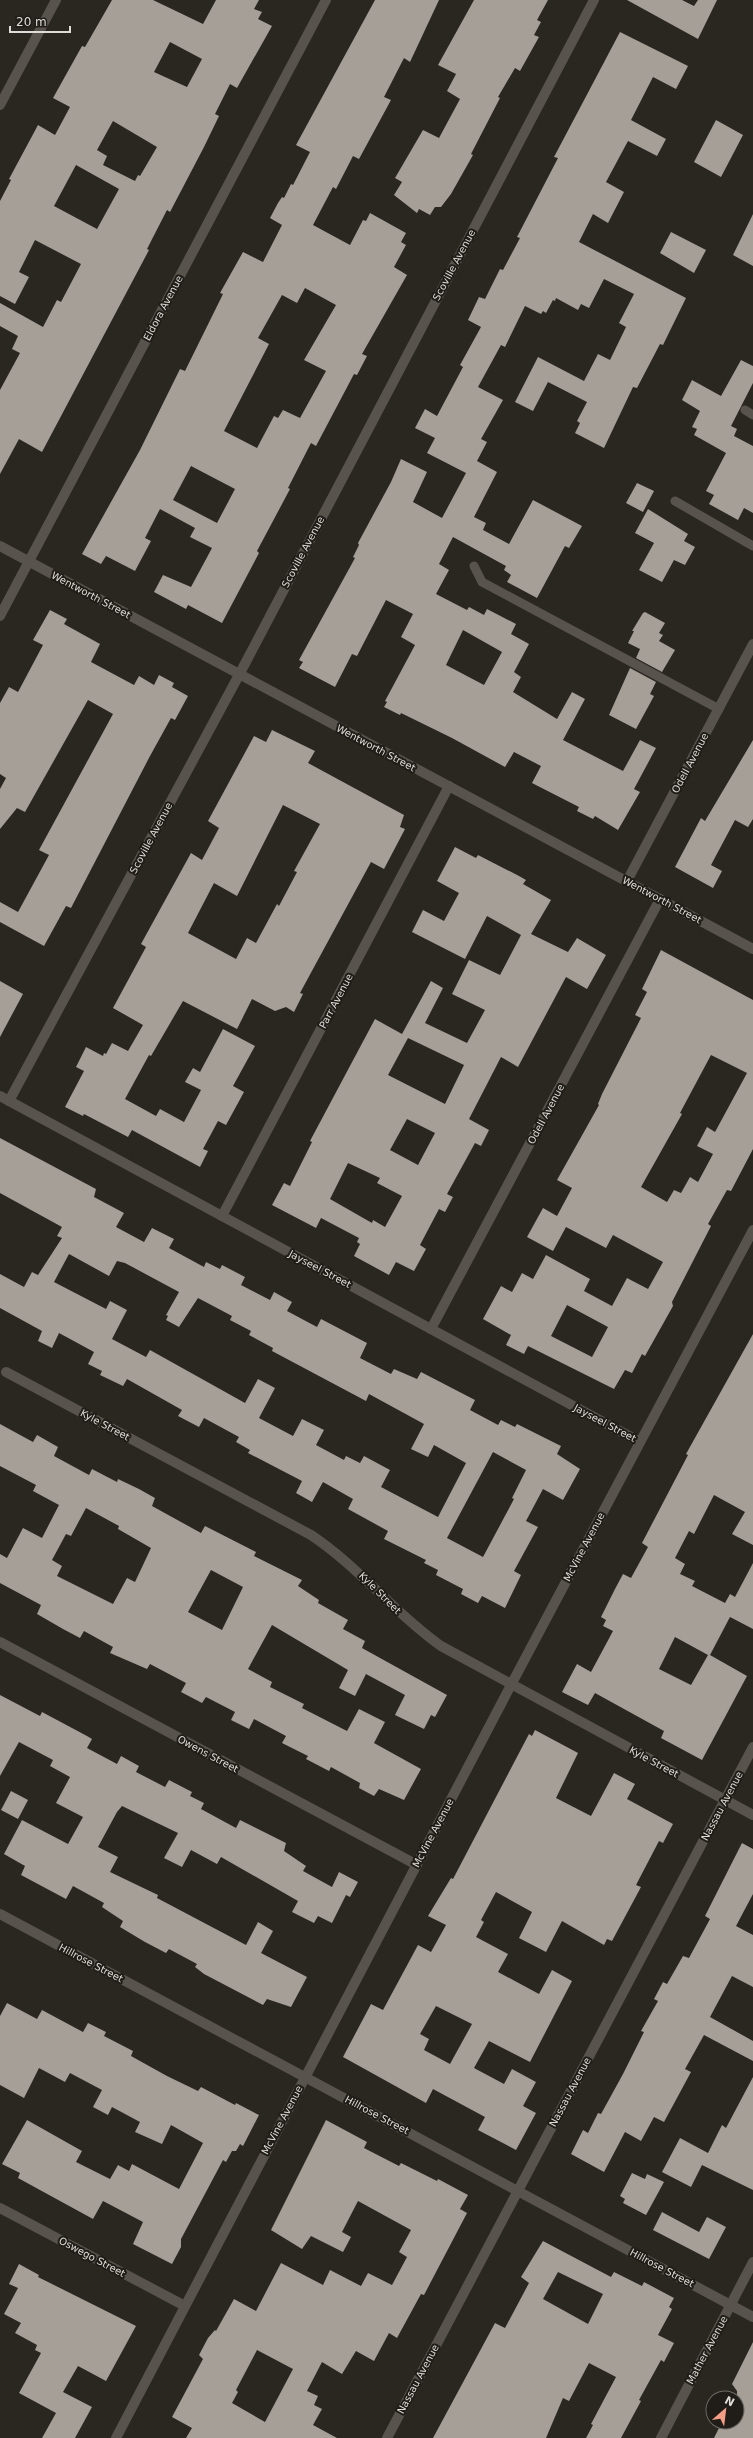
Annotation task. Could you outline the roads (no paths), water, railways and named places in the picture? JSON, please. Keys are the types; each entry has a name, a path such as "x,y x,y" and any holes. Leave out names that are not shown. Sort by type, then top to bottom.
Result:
{"street":[{"path":"0,105 56,0"},
{"name":"Eldora Avenue","path":"0,616 326,0"},
{"name":"Scoville Avenue","path":"5,1099 239,675 594,0"},
{"name":"Wentworth Street","path":"0,546 753,949"},
{"name":"Odell Avenue","path":"628,881 753,644"},
{"name":"Parr Avenue","path":"222,1216 449,786"},
{"name":"Odell Avenue","path":"431,1329 660,899"},
{"name":"Jayseel Street","path":"5,1099 640,1442"},
{"name":"McVine Avenue","path":"116,2438 511,1685 753,1230"},
{"name":"Kyle Street","path":"6,1372 311,1535 351,1564 416,1628 454,1654 753,1815"},
{"name":"Owens Street","path":"0,1642 417,1865"},
{"name":"Nassau Avenue","path":"387,2438 753,1747"},
{"name":"Hillrose Street","path":"0,1914 753,2317"},
{"name":"Oswego Street","path":"0,2208 185,2306"},
{"name":"Mather Avenue","path":"661,2438 753,2262"}],"lane":[{"path":"675,501 753,546"},
{"path":"474,566 482,582 719,709"}]}
